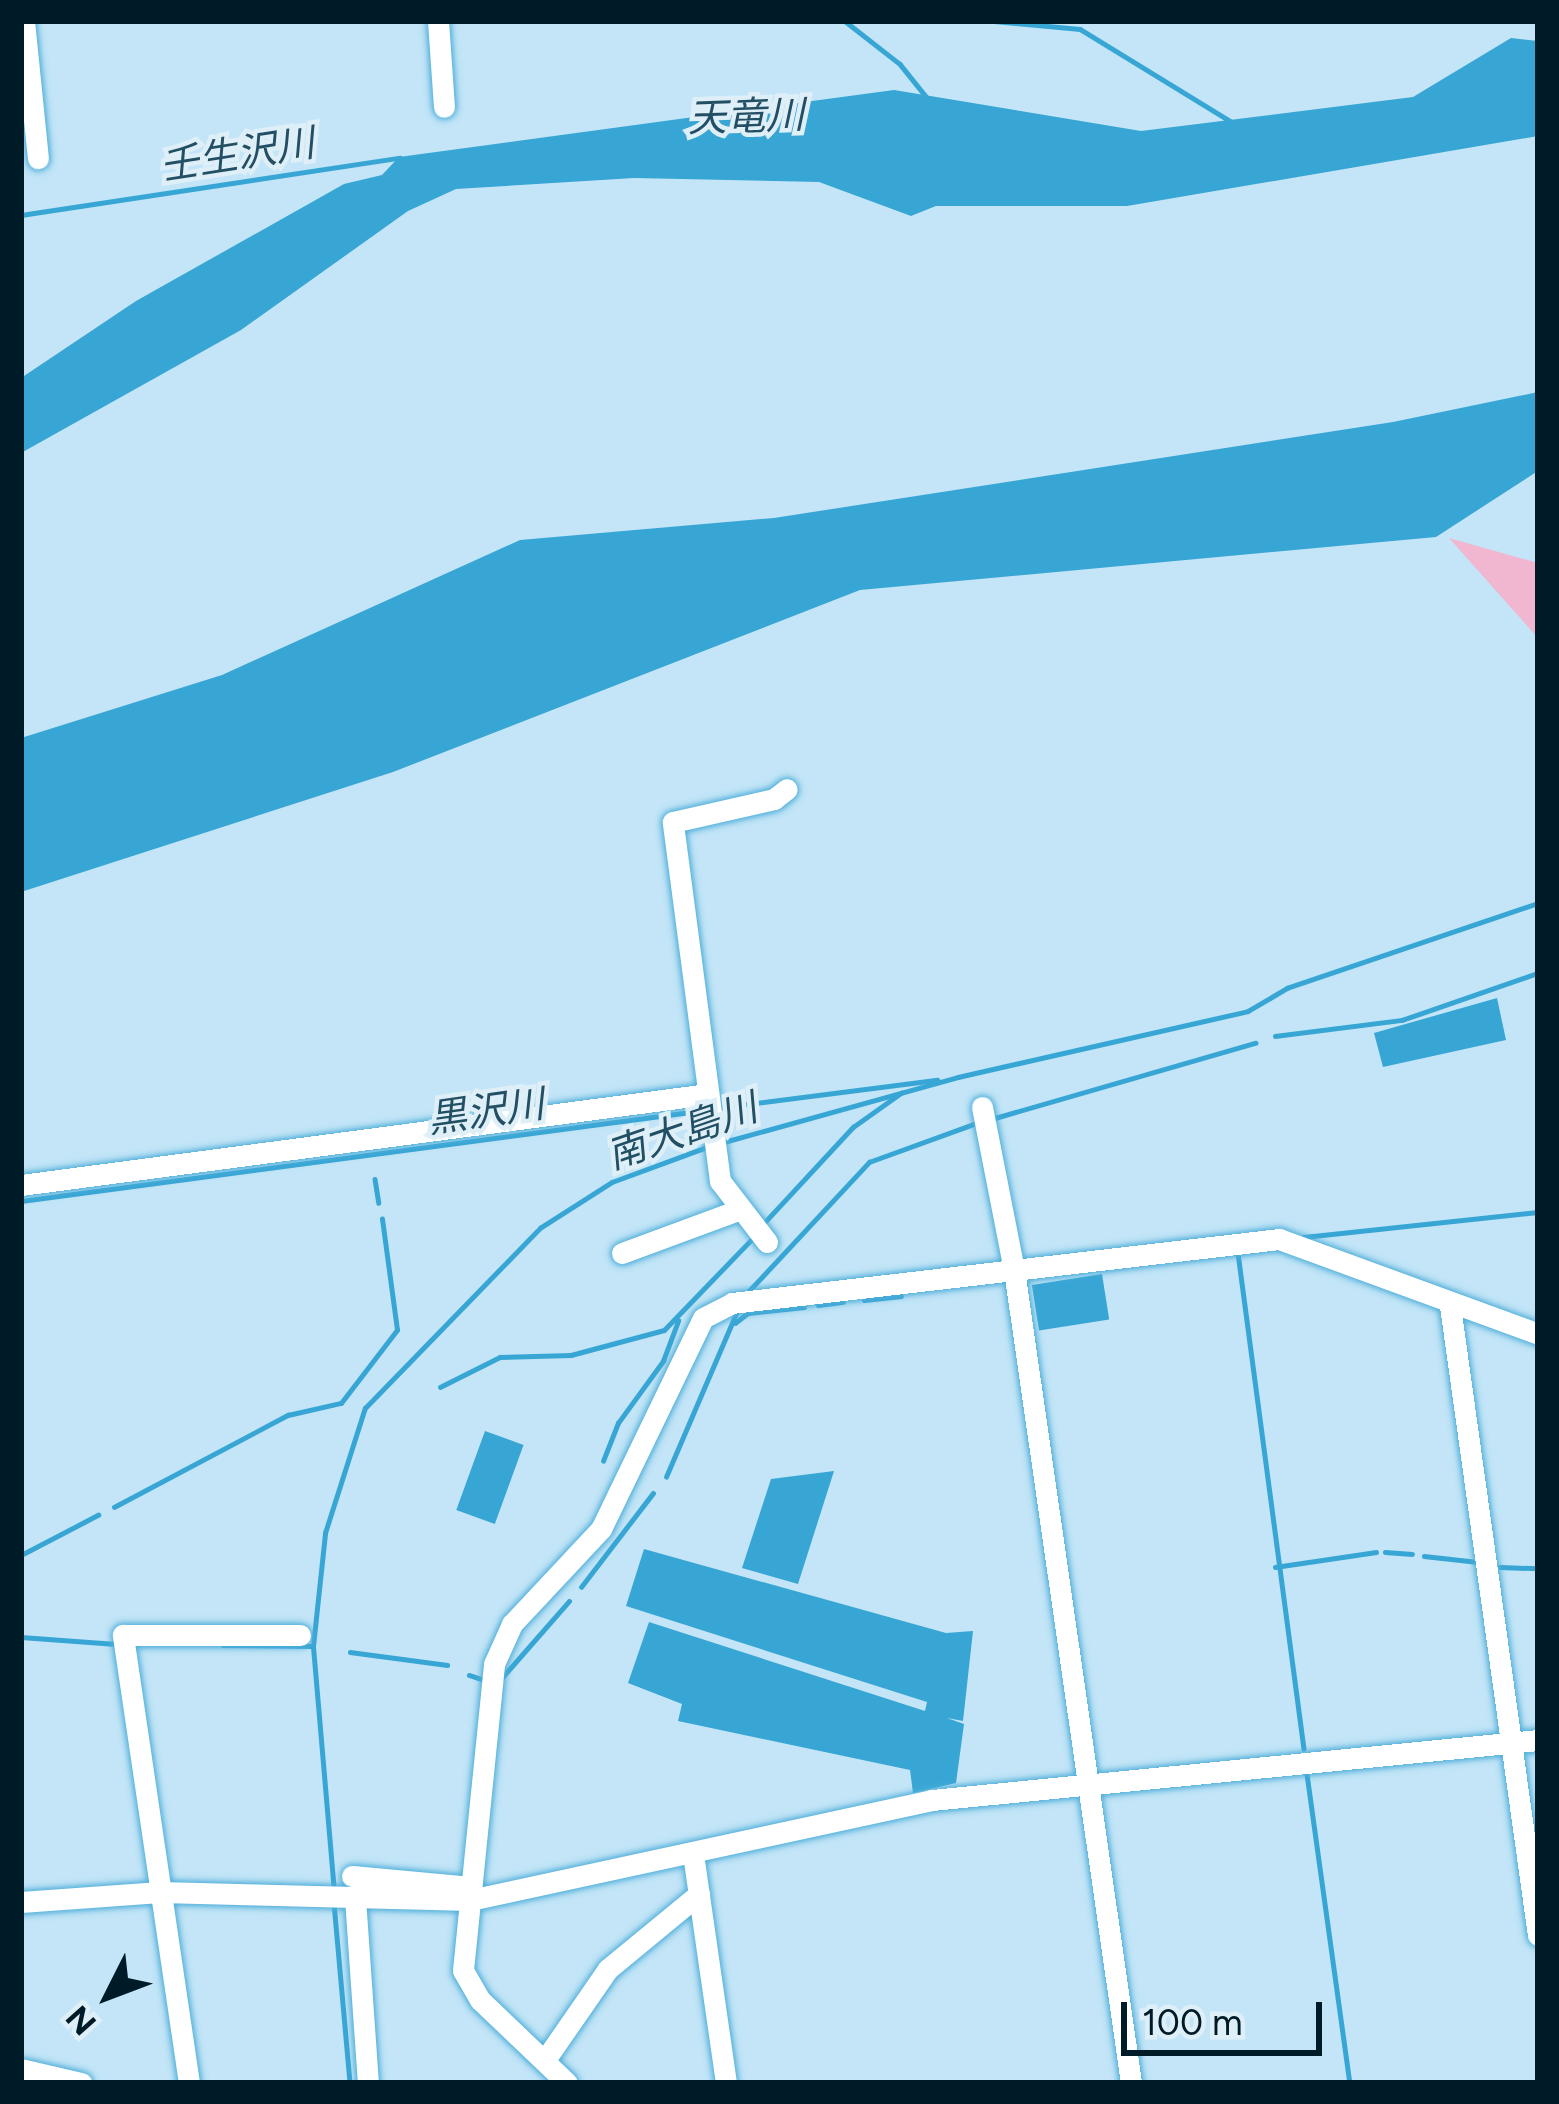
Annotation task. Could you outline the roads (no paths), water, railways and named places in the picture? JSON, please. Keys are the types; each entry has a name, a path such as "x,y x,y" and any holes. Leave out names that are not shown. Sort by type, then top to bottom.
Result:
{"street":[{"path":"24,21 38,158"},
{"path":"438,21 444,107"},
{"path":"766,1243 726,1196 711,1121 673,822 774,800 788,789"},
{"path":"982,1107 1014,1270 1131,2083"},
{"path":"21,1185 711,1121"},
{"path":"622,1253 738,1210"},
{"path":"567,2083 547,2056 470,1987 463,1970 499,1647 601,1529 704,1318 732,1303 1279,1240 1450,1306 1538,1334"},
{"path":"1450,1306 1535,1884 1538,1935"},
{"path":"189,2083 123,1635 300,1635"},
{"path":"21,1902 160,1892 323,1898 353,1890 470,1894 693,1854 932,1800 1538,1740"},
{"path":"693,1854 726,2083"},
{"path":"353,1890 368,2083"},
{"path":"547,2056 608,1969 699,1894"},
{"path":"21,2069 81,2083"}],"water":[{"name":"天竜川","path":"1511,38 1538,41 1538,136 1127,206 936,206 911,216 819,182 634,178 456,189 408,211 241,330 21,453 21,378 136,301 344,184 382,175 399,157 894,90 1141,131 1413,97"},
{"path":"1538,392 1538,471 1436,537 860,590 393,772 21,892 21,738 222,675 520,540 774,518 1393,422"},
{"path":"1497,998 1506,1040 1383,1067 1374,1033"},
{"path":"1102,1274 1109,1319 1039,1331 1032,1285"},
{"path":"485,1431 524,1445 495,1524 456,1510"},
{"path":"834,1471 798,1584 742,1568 771,1479"},
{"path":"644,1549 946,1633 973,1631 963,1721 947,1718 964,1724 956,1783 913,1793 910,1770 678,1721 682,1704 628,1683 649,1622 925,1711 927,1702 626,1606"}],"waterway":[{"path":"845,21 900,64 928,99"},
{"path":"994,21 1080,29 1230,121"},
{"name":"壬生沢川","path":"21,215 400,158"},
{"name":"南大島川","path":"724,1142 958,1077 1248,1011 1287,988 1538,903"},
{"path":"1275,1036 1402,1020 1538,973"},
{"path":"995,1118 1255,1043"},
{"name":"黒沢川","path":"717,1108 937,1080"},
{"path":"764,1223 853,1127 901,1093"},
{"name":"黒沢川","path":"21,1201 705,1110"},
{"path":"747,1293 869,1162 974,1124"},
{"name":"南大島川","path":"334,1892 313,1646 325,1533 365,1408 540,1228 612,1182 707,1147"},
{"path":"375,1179 379,1203"},
{"path":"1304,1237 1538,1212"},
{"path":"114,1507 288,1415 341,1403 397,1330 382,1219"},
{"path":"440,1387 500,1357 571,1355 664,1330 750,1241"},
{"path":"1238,1253 1304,1749"},
{"path":"864,1300 901,1296"},
{"path":"818,1305 843,1302"},
{"path":"735,1323 748,1313 804,1307"},
{"path":"666,1477 737,1311"},
{"path":"603,1461 618,1423 663,1361 678,1321"},
{"path":"581,1587 653,1493"},
{"path":"21,1555 98,1515"},
{"path":"1275,1567 1376,1552"},
{"path":"1385,1552 1412,1554"},
{"path":"1424,1556 1478,1562"},
{"path":"1500,1567 1538,1568"},
{"path":"499,1681 569,1601"},
{"path":"21,1637 116,1644"},
{"path":"223,1645 313,1646"},
{"path":"350,1652 447,1665"},
{"path":"469,1675 484,1680"},
{"path":"1307,1774 1350,2083"},
{"name":"南大島川","path":"334,1903 350,2083"}]}
